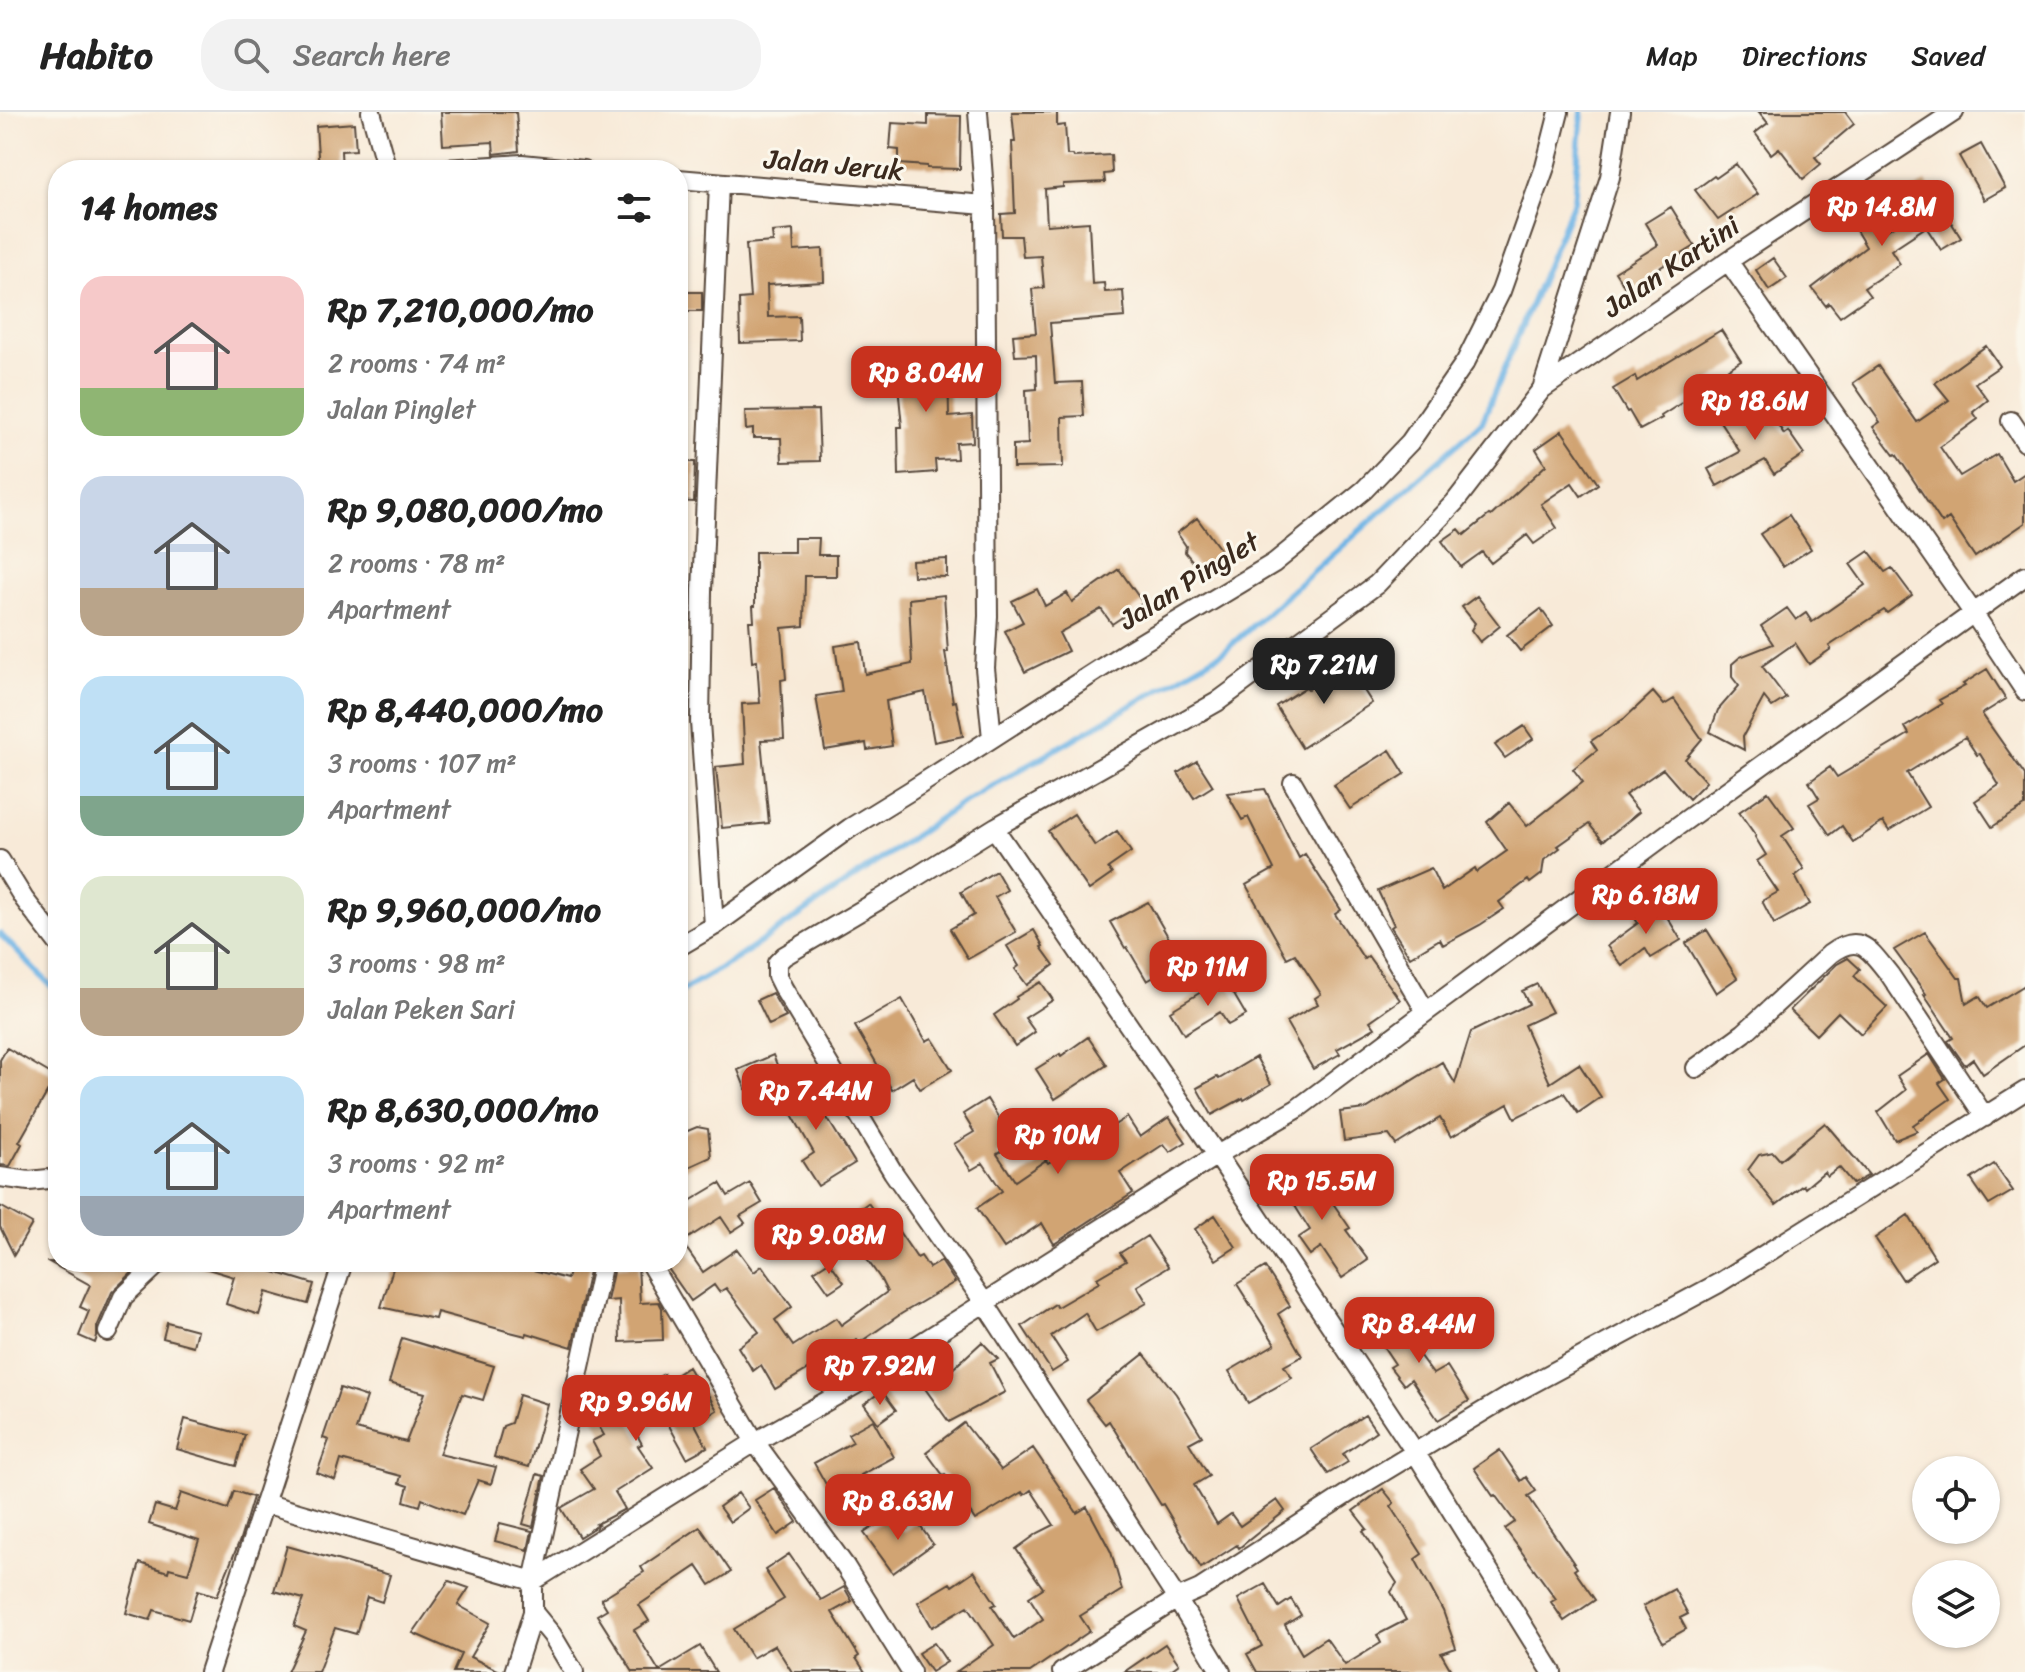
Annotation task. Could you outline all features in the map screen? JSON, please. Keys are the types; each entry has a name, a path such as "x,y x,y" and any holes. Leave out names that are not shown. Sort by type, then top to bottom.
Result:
{"street":[{"path":"371,112 384,160"},
{"path":"978,112 985,205 988,616 985,668 992,738"},
{"name":"Jalan Pinglet","path":"688,941 714,926 850,828 1123,654 1274,563 1364,490 1410,442 1466,361 1501,291 1545,167 1559,112"},
{"path":"1221,1672 984,1302 893,1172 783,988 777,976 777,963 996,827 1217,702 1377,584 1455,502 1542,389 1610,177 1620,112"},
{"name":"Jalan Kartini","path":"1542,389 1728,261 1954,112"},
{"name":"Jalan Jeruk","path":"688,180 985,205"},
{"path":"714,926 700,722 702,591 719,183"},
{"path":"1728,261 2025,691"},
{"path":"2011,421 2025,442"},
{"path":"264,1503 533,1581 755,1442 855,1385 1217,1155 1297,1109 1675,828 2025,576"},
{"path":"1293,783 1426,1012"},
{"path":"996,827 1415,1452 1552,1672"},
{"path":"0,860 48,930"},
{"path":"1696,1068 1744,1033 1830,954 1849,943 1857,944 1873,955 1890,975 1985,1117"},
{"path":"1062,1672 1507,1397 1719,1283 2025,1091"},
{"path":"0,1177 29,1181 48,1179"},
{"path":"108,1332 123,1297 149,1272"},
{"path":"209,1672 340,1272"},
{"path":"514,1672 533,1612 533,1581 601,1272"},
{"path":"655,1272 755,1442 845,1566 911,1672"},
{"path":"533,1612 552,1635 574,1672"}],"building":[{"path":"441,112 516,112 519,151 494,154 493,142 443,145"},
{"path":"1012,112 1057,112 1057,126 1065,125 1067,155 1111,155 1112,173 1104,174 1105,182 1063,184 1063,187 1045,189 1047,225 1089,222 1092,284 1104,283 1105,292 1123,291 1125,317 1050,323 1055,383 1082,382 1084,416 1062,417 1063,467 1013,468 1013,445 1028,444 1026,390 1037,389 1036,355 1015,356 1013,335 1036,333 1032,289 1044,288 1041,256 1023,257 1021,236 1002,236 1001,214 1015,213"},
{"path":"1759,112 1845,112 1854,124 1815,157 1821,164 1803,179 1779,148 1771,154 1755,133 1768,123"},
{"path":"928,115 961,116 960,169 899,164 899,150 890,149 892,123 928,125"},
{"path":"354,123 356,150 341,151 341,160 318,160 316,126"},
{"path":"1981,144 2005,188 1984,200 1959,156"},
{"path":"1736,164 1758,194 1718,220 1695,190"},
{"path":"1926,182 1961,238 1941,250 1926,227 1891,250 1900,264 1864,288 1870,296 1840,317 1829,303 1826,306 1812,288 1866,247 1842,207 1862,195 1884,232 1917,211 1906,194"},
{"path":"1671,207 1695,246 1628,292 1615,272 1658,245 1645,223"},
{"path":"793,230 794,251 823,249 824,282 767,285 768,317 799,316 800,341 740,343 739,299 750,298 746,244 773,242 772,232"},
{"path":"1773,258 1787,278 1769,290 1756,270"},
{"path":"688,292 702,292 702,311 688,311"},
{"path":"1721,330 1741,361 1706,383 1708,386 1662,418 1640,430 1613,389 1635,376 1637,381"},
{"path":"1986,346 2000,366 1975,383 1988,400 1973,412 1978,419 1940,447 1960,476 1997,454 2013,481 2025,473 2025,523 1975,557 1949,518 1942,523 1896,454 1873,427 1880,422 1853,383 1878,366 1917,422 1949,400 1935,383"},
{"path":"884,357 948,357 949,417 972,415 973,442 956,443 957,459 935,460 936,472 899,475 898,427 902,427 897,375 885,375"},
{"path":"1759,395 1784,434 1788,431 1804,454 1774,474 1765,460 1717,486 1708,469 1740,452 1719,420"},
{"path":"818,410 820,461 782,462 781,438 753,438 753,429 746,430 745,411"},
{"path":"1562,431 1598,484 1581,496 1572,483 1541,504 1557,528 1534,544 1527,535 1491,563 1482,552 1461,567 1442,541 1459,529 1464,535 1491,516 1546,465 1536,449"},
{"path":"688,462 695,462 694,502 688,502"},
{"path":"1789,515 1811,549 1783,567 1760,534"},
{"path":"1197,518 1225,556 1202,573 1185,552 1186,546 1177,533"},
{"path":"794,538 819,538 818,555 836,555 836,576 805,576 804,626 782,628 786,679 781,680 784,739 761,740 769,823 722,828 716,767 745,764 742,704 760,703 757,661 752,662 749,621 754,621 755,552 794,552"},
{"path":"1869,551 1885,572 1892,568 1912,595 1829,646 1831,649 1809,664 1795,643 1762,666 1786,698 1772,707 1764,697 1743,736 1744,750 1710,732 1718,710 1739,686 1732,677 1732,664 1740,657 1773,644 1761,626 1787,608 1796,620 1806,613 1812,622 1865,585 1850,564"},
{"path":"947,559 947,577 913,576 912,561"},
{"path":"1119,569 1143,603 1112,624 1101,609 1059,633 1068,651 1025,672 1005,631 1023,622 1012,601 1037,589 1045,606 1067,593 1072,602"},
{"path":"944,595 948,652 945,652 953,702 956,701 963,736 934,742 925,692 886,701 892,746 867,750 866,743 825,750 816,696 842,692 835,646 861,642 865,674 912,664 909,599"},
{"path":"1477,596 1500,626 1480,642 1471,630 1475,623 1462,607"},
{"path":"1541,609 1553,626 1520,651 1507,635"},
{"path":"1347,664 1372,703 1302,748 1276,706"},
{"path":"1987,669 2006,699 1982,714 2025,775 2025,806 1992,827 1975,801 1999,785 1980,754 1977,755 1965,737 1907,773 1928,807 1889,831 1883,822 1853,842 1842,826 1830,835 1809,804 1819,798 1809,782 1830,767 1837,777 1909,734 1905,727 1942,704 1939,700"},
{"path":"1653,692 1664,705 1674,699 1702,739 1685,759 1706,782 1689,799 1663,769 1625,795 1639,812 1603,841 1589,824 1544,860 1542,874 1530,883 1528,880 1499,902 1504,909 1443,945 1440,939 1410,957 1391,927 1394,925 1378,891 1431,868 1442,891 1507,851 1487,822 1509,803 1527,826 1583,782 1573,769 1597,750 1591,741 1625,718"},
{"path":"1524,726 1533,739 1505,758 1495,745"},
{"path":"1390,750 1405,774 1350,809 1334,785"},
{"path":"1197,761 1213,786 1194,798 1178,773"},
{"path":"1265,789 1299,858 1305,854 1341,910 1335,914 1364,959 1368,956 1400,1000 1370,1021 1375,1028 1337,1049 1340,1054 1313,1069 1286,1022 1318,1004 1315,998 1321,994 1295,954 1287,958 1246,885 1274,869 1248,817 1242,820 1227,793"},
{"path":"1768,792 1794,828 1782,836 1804,869 1795,876 1810,904 1774,924 1762,901 1778,892 1757,861 1766,855 1739,812"},
{"path":"1074,814 1095,846 1117,831 1131,852 1108,868 1112,874 1089,890 1048,831"},
{"path":"996,871 1007,890 995,897 1016,932 968,959 950,929 974,915 961,892"},
{"path":"1148,902 1182,961 1147,981 1110,922"},
{"path":"1658,902 1681,940 1651,958 1645,948 1622,966 1607,946 1638,923 1634,917"},
{"path":"1034,930 1054,965 1027,985 1015,969 1019,966 1007,946"},
{"path":"1707,930 1737,978 1716,993 1686,943"},
{"path":"1925,932 1961,978 1966,1004 1979,996 1987,1008 2025,985 2025,1045 1983,1074 1973,1059 1965,1065 1948,1041 1953,1038 1926,994 1894,950"},
{"path":"1848,958 1860,969 1854,976 1887,1007 1861,1034 1838,1012 1816,1035 1790,1010 1837,964"},
{"path":"1226,981 1246,1015 1228,1025 1220,1012 1184,1034 1170,1011"},
{"path":"1041,982 1053,1000 1025,1018 1035,1032 1015,1046 994,1015"},
{"path":"1537,984 1552,1012 1524,1025 1550,1083 1579,1064 1601,1097 1578,1113 1564,1093 1515,1118 1508,1104 1451,1137 1440,1118 1396,1145 1389,1135 1344,1141 1340,1112 1366,1109 1442,1062 1455,1083 1471,1032 1529,1004 1522,991"},
{"path":"772,993 786,1017 769,1025 757,1000"},
{"path":"902,999 926,1041 932,1038 952,1070 920,1089 913,1077 892,1090 855,1026"},
{"path":"1088,1037 1107,1065 1055,1099 1036,1069"},
{"path":"7,1048 48,1072 48,1091 19,1142 22,1144 10,1166 0,1165 0,1060"},
{"path":"1929,1054 1945,1079 1939,1083 1950,1099 1913,1125 1917,1131 1895,1140 1878,1112 1906,1090 1897,1076"},
{"path":"773,1055 781,1075 746,1090 738,1070"},
{"path":"1256,1057 1271,1084 1212,1115 1197,1088"},
{"path":"806,1075 819,1098 816,1100 855,1163 818,1186 802,1161 814,1153 778,1090"},
{"path":"987,1099 1014,1143 997,1154 1015,1181 1046,1160 1048,1163 1127,1117 1140,1137 1169,1117 1186,1142 1170,1152 1164,1144 1120,1173 1133,1193 1054,1244 1042,1223 1004,1248 977,1208 1002,1191 983,1163 971,1170 954,1144 974,1132 963,1114"},
{"path":"1825,1123 1869,1175 1853,1184 1839,1167 1827,1176 1824,1172 1805,1188 1803,1185 1776,1205 1748,1170 1759,1155 1773,1152 1780,1160"},
{"path":"697,1127 708,1129 711,1157 688,1167 688,1131"},
{"path":"1292,1164 1304,1184 1315,1177 1368,1260 1342,1278 1321,1247 1310,1255 1298,1238 1310,1230 1275,1174"},
{"path":"1994,1164 2013,1191 1989,1205 1971,1179"},
{"path":"720,1183 728,1196 750,1183 762,1203 740,1216 745,1223 731,1232 721,1217 688,1238 688,1202"},
{"path":"868,1203 884,1225 891,1220 917,1258 921,1256 929,1268 941,1261 955,1282 859,1343 857,1340 775,1389 761,1365 753,1371 738,1347 759,1332 726,1288 719,1292 714,1285 691,1301 671,1272 688,1272 688,1251 703,1272 737,1249 754,1272 762,1266 792,1307 775,1320 793,1346 836,1318 841,1325 887,1292 854,1241 848,1245 835,1227"},
{"path":"0,1206 32,1224 14,1255 0,1227"},
{"path":"1215,1215 1236,1247 1216,1260 1195,1229"},
{"path":"1908,1215 1935,1258 1903,1280 1875,1238"},
{"path":"1147,1236 1168,1267 1137,1286 1147,1303 1096,1332 1085,1313 1051,1336 1068,1362 1052,1372 1022,1326 1055,1304 1057,1307 1100,1282 1097,1278 1126,1261 1120,1253"},
{"path":"829,1261 844,1282 829,1292 814,1271"},
{"path":"1265,1267 1290,1306 1278,1314 1302,1356 1284,1366 1292,1378 1248,1403 1229,1371 1275,1344 1237,1284"},
{"path":"67,1272 133,1272 112,1292 97,1327 95,1343 79,1336 89,1311 80,1307 90,1285"},
{"path":"218,1272 274,1272 314,1284 308,1304 266,1292 259,1315 226,1304 234,1277"},
{"path":"392,1272 541,1272 567,1279 569,1272 589,1272 572,1347 437,1312 435,1319 381,1307"},
{"path":"613,1272 638,1272 640,1303 659,1302 662,1308 663,1340 620,1342 619,1300 607,1301"},
{"path":"1410,1301 1417,1316 1402,1324 1412,1345 1433,1374 1447,1366 1469,1401 1438,1420 1411,1379 1404,1385 1390,1367 1395,1364 1381,1343 1388,1338 1377,1318"},
{"path":"167,1322 197,1330 193,1346 163,1338"},
{"path":"402,1338 494,1366 483,1400 462,1394 439,1454 496,1467 491,1484 478,1480 463,1515 422,1499 420,1506 404,1501 408,1486 399,1483 401,1476 341,1460 335,1480 317,1473 329,1440 323,1438 340,1388 367,1397 356,1429 406,1442 425,1393 389,1383"},
{"path":"982,1342 998,1359 990,1363 1005,1392 949,1422 916,1376 935,1362 945,1376"},
{"path":"1144,1354 1176,1394 1202,1436 1189,1443 1209,1476 1194,1485 1217,1524 1231,1514 1240,1526 1277,1500 1285,1511 1239,1548 1237,1545 1201,1568 1109,1421 1105,1424 1086,1400"},
{"path":"688,1367 717,1410 695,1424 707,1447 687,1458 657,1404 629,1420 642,1444 638,1446 653,1468 615,1492 625,1509 579,1537 561,1508 594,1489 580,1469 600,1456 592,1441 604,1435 591,1413 664,1374 665,1382"},
{"path":"882,1391 896,1410 878,1423 864,1404"},
{"path":"519,1395 547,1404 529,1467 494,1457 503,1426 511,1423"},
{"path":"1365,1415 1376,1431 1343,1454 1348,1462 1328,1474 1311,1449"},
{"path":"185,1419 245,1435 236,1466 177,1449"},
{"path":"873,1420 894,1457 861,1475 868,1487 837,1504 814,1463 853,1442 848,1434"},
{"path":"964,1423 1001,1470 1033,1448 1077,1513 1087,1507 1111,1552 1122,1590 1080,1616 1090,1631 1030,1672 956,1672 994,1645 968,1606 932,1627 918,1602 950,1583 952,1586 974,1571 1014,1639 1043,1619 1029,1597 1043,1588 1016,1549 1054,1525 1031,1490 1024,1495 1022,1492 975,1520 945,1474 926,1452"},
{"path":"1500,1450 1521,1481 1526,1477 1536,1491 1528,1496 1595,1600 1564,1621 1551,1602 1556,1599 1505,1529 1515,1522 1474,1468"},
{"path":"537,1474 544,1476 533,1527 523,1524"},
{"path":"774,1488 797,1522 778,1535 755,1500"},
{"path":"1383,1489 1422,1554 1415,1559 1443,1611 1456,1648 1441,1653 1452,1672 1257,1672 1247,1654 1262,1646 1238,1599 1265,1584 1279,1607 1291,1599 1301,1615 1285,1625 1302,1654 1326,1638 1345,1665 1381,1643 1377,1635 1406,1620 1391,1592 1397,1583 1363,1531 1367,1529 1353,1511"},
{"path":"234,1491 253,1497 240,1540 217,1596 198,1590 189,1620 154,1610 150,1620 126,1613 140,1563 168,1572 169,1568 188,1573 199,1540 149,1524 155,1505 175,1511 181,1493 228,1509"},
{"path":"738,1493 749,1508 730,1522 719,1507"},
{"path":"891,1515 903,1532 917,1522 933,1544 893,1573 864,1533"},
{"path":"500,1523 532,1531 528,1550 495,1541"},
{"path":"700,1527 731,1572 710,1585 697,1566 639,1605 649,1621 634,1630 659,1671 700,1646 716,1672 633,1672 597,1615 607,1609 601,1599 644,1572 641,1567"},
{"path":"287,1546 390,1575 382,1602 367,1597 356,1634 335,1628 318,1672 287,1672 306,1631 294,1626 304,1599 274,1591"},
{"path":"789,1554 821,1600 844,1587 852,1601 832,1612 859,1656 856,1658 865,1672 792,1672 775,1645 752,1658 734,1629 784,1599 765,1570"},
{"path":"449,1581 469,1588 458,1605 490,1623 470,1657 502,1672 453,1672 461,1654 413,1633"},
{"path":"1674,1589 1688,1614 1680,1618 1686,1629 1663,1642 1643,1606"},
{"path":"934,1643 947,1662 931,1672 918,1653"},
{"path":"1165,1644 1179,1664 1168,1672 1124,1672"}],"waterway":[{"path":"688,987 736,959 959,805 1222,653 1482,422 1574,201 1582,112"},
{"path":"0,934 48,983"}]}
